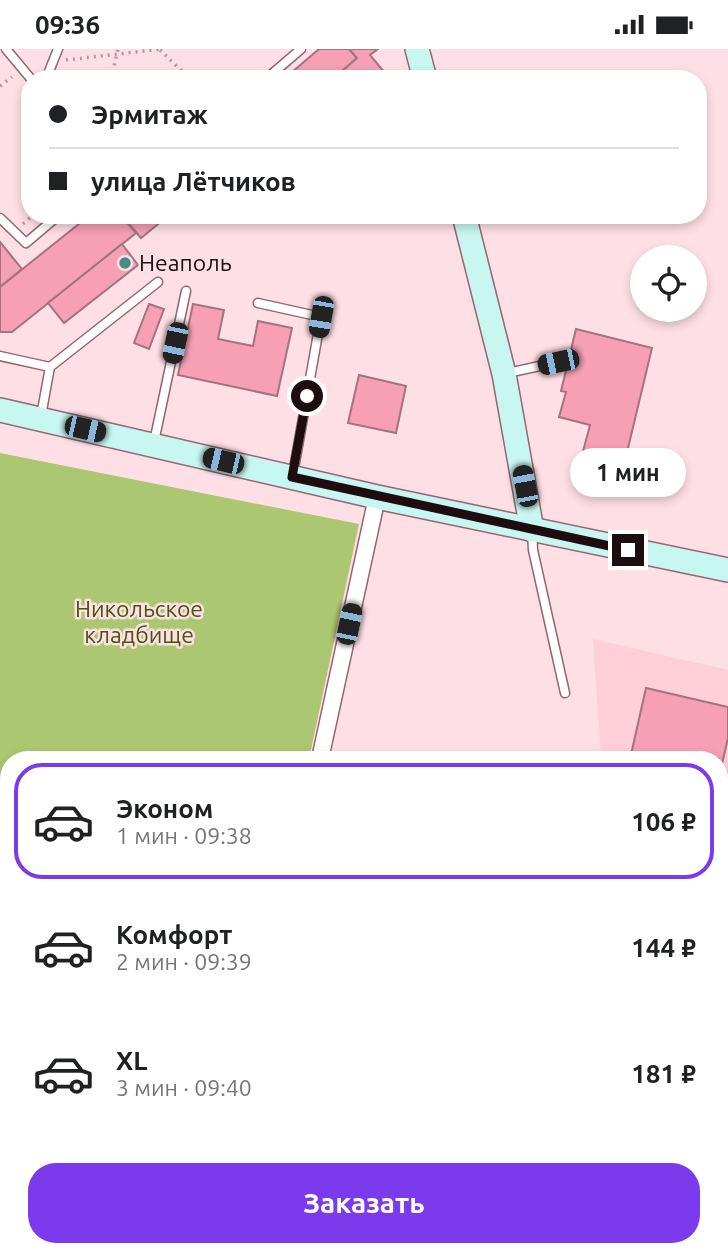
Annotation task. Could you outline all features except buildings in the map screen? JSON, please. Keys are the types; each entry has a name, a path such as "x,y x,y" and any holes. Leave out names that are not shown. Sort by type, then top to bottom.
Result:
{"main road":[{"path":"417,49 423,70"},
{"path":"466,224 504,374 532,530"},
{"path":"0,410 377,497 728,571"}],"street":[{"path":"322,751 377,497"}],"lane":[{"path":"6,49 24,70"},
{"path":"50,70 58,49"},
{"path":"277,70 302,49"},
{"path":"0,218 26,243 48,224"},
{"path":"40,419 50,367 158,282"},
{"path":"153,445 186,291"},
{"path":"258,303 321,317 292,477"},
{"path":"0,356 50,367"},
{"path":"504,374 558,362"},
{"path":"532,530 533,550 565,693"}],"path":[{"path":"54,61 160,49 181,70"},
{"path":"113,70 117,52"}],"shaded area":[{"path":"593,639 728,670 728,751 600,751"}],"green space":[{"name":"Никольское кладбище","path":"0,453 359,524 311,751 0,751"}],"place":[{"name":"Неаполь","path":"125,263"}],"route":[{"path":"307,396 292,477 628,550"}]}
